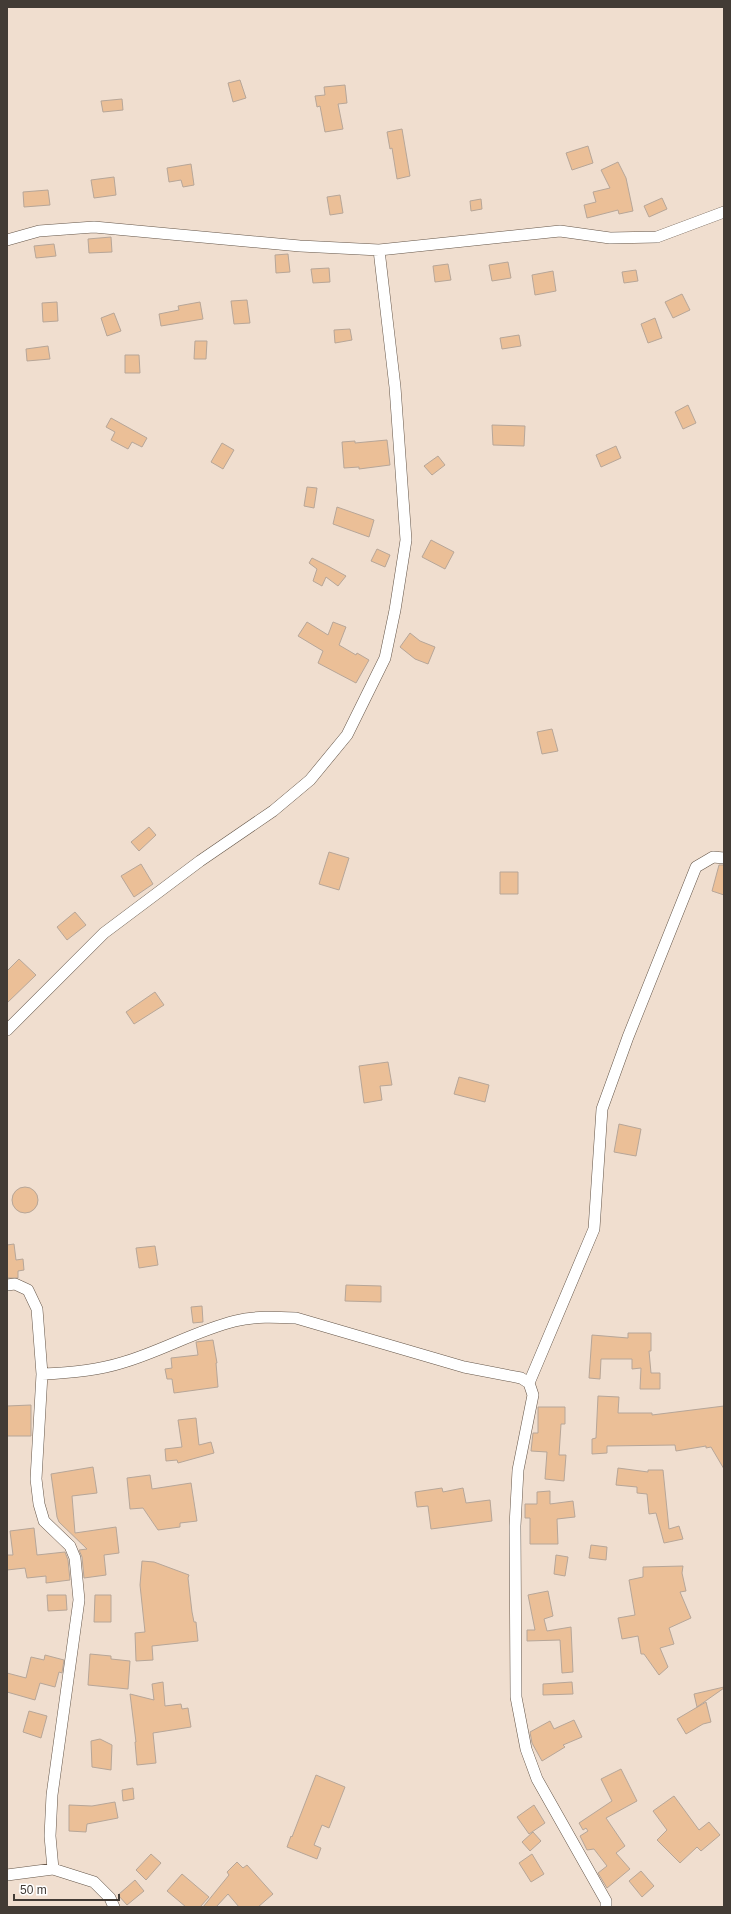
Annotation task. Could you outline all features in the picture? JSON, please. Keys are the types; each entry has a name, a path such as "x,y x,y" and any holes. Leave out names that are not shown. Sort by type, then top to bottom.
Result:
{"street":[{"path":"7,240 39,231 94,227 292,245 379,250 560,231 610,238 657,237 724,212"},
{"path":"7,1030 104,933 200,861 273,811 310,780 347,735 385,658 395,610 406,540 395,387 379,250"},
{"path":"529,1383 594,1229 602,1110 628,1037 696,867 713,857 724,858"},
{"path":"7,1285 15,1284 28,1290 37,1309 42,1374 36,1479 39,1504 44,1521 70,1546 75,1558 79,1600 52,1795 50,1836 53,1869"},
{"path":"42,1374 82,1372 120,1364 152,1353 201,1332 236,1321 267,1317 296,1318 464,1367 521,1378 529,1383 533,1395 518,1470 515,1526 516,1697 526,1749 537,1779 606,1901 606,1907"},
{"path":"7,1875 53,1869 94,1882 110,1898 114,1907"}],"building":[{"path":"240,80 246,98 233,102 228,83"},
{"path":"345,85 347,103 338,104 343,129 325,132 320,106 317,107 315,96 325,95 324,87"},
{"path":"122,99 123,110 103,112 101,101"},
{"path":"402,129 410,176 397,179 392,148 390,149 387,132"},
{"path":"588,146 593,163 572,170 566,153"},
{"path":"618,162 626,178 633,211 619,214 618,210 587,218 584,205 596,202 593,192 610,188 601,170"},
{"path":"191,164 194,185 183,187 181,180 169,182 167,168"},
{"path":"114,177 116,195 94,198 91,180"},
{"path":"48,190 50,205 24,207 23,192"},
{"path":"340,195 343,213 330,215 327,197"},
{"path":"662,198 667,209 649,217 644,206"},
{"path":"481,199 482,209 471,211 470,201"},
{"path":"111,237 112,252 89,253 88,239"},
{"path":"54,244 56,256 36,258 34,246"},
{"path":"288,254 290,272 276,273 275,255"},
{"path":"508,262 511,278 492,281 489,265"},
{"path":"448,264 451,280 435,282 433,266"},
{"path":"329,268 330,282 313,283 311,269"},
{"path":"636,270 638,281 624,283 622,272"},
{"path":"553,271 556,291 535,295 532,275"},
{"path":"682,294 690,310 673,318 665,302"},
{"path":"247,300 250,323 234,324 231,301"},
{"path":"57,302 58,321 43,322 42,303"},
{"path":"200,302 203,319 161,326 159,314 179,310 178,306"},
{"path":"114,313 121,331 107,336 101,318"},
{"path":"655,318 662,338 648,343 641,324"},
{"path":"350,329 352,340 335,343 334,330"},
{"path":"519,335 521,346 502,349 500,338"},
{"path":"195,341 207,341 206,359 194,359"},
{"path":"48,346 50,359 27,361 26,349"},
{"path":"125,355 139,355 140,373 125,373"},
{"path":"688,405 696,423 683,429 675,412"},
{"path":"111,418 147,438 142,447 132,442 128,449 111,440 115,432 106,427"},
{"path":"492,425 525,426 524,446 493,445"},
{"path":"387,440 390,465 359,469 359,467 344,468 342,442 355,441 355,443"},
{"path":"222,443 234,450 223,469 211,462"},
{"path":"616,446 621,458 601,467 596,455"},
{"path":"438,456 445,465 432,475 424,466"},
{"path":"307,487 317,488 314,508 304,506"},
{"path":"337,507 374,520 369,537 333,524"},
{"path":"431,540 454,552 445,569 422,557"},
{"path":"377,549 390,555 385,567 371,561"},
{"path":"312,558 346,576 338,586 326,577 322,586 313,581 317,569 309,563"},
{"path":"307,622 328,635 333,622 346,627 339,645 356,655 357,653 369,660 356,683 318,663 323,651 298,636"},
{"path":"410,633 420,641 435,647 428,664 415,659 400,647"},
{"path":"552,729 558,751 542,754 537,732"},
{"path":"149,827 156,835 139,851 131,842"},
{"path":"329,852 349,858 339,890 319,884"},
{"path":"141,864 153,884 134,897 121,876"},
{"path":"719,865 724,865 724,895 712,891"},
{"path":"500,872 518,872 518,894 500,894"},
{"path":"75,912 86,925 67,940 57,927"},
{"path":"19,959 36,975 7,1003 7,971"},
{"path":"155,992 164,1005 134,1024 126,1012"},
{"path":"388,1062 392,1085 380,1086 382,1100 364,1103 359,1066"},
{"path":"459,1077 489,1085 485,1102 454,1094"},
{"path":"619,1124 641,1129 636,1156 614,1152"},
{"path":"25,1187 34,1191 38,1200 34,1209 25,1213 16,1209 12,1200 16,1191"},
{"path":"14,1244 16,1260 23,1259 24,1270 18,1271 18,1278 7,1278 7,1245"},
{"path":"155,1246 158,1265 139,1268 136,1248"},
{"path":"346,1285 381,1286 381,1302 345,1301"},
{"path":"202,1306 203,1322 193,1323 191,1307"},
{"path":"628,1333 651,1333 651,1351 649,1351 651,1373 660,1373 660,1389 640,1389 641,1368 632,1369 632,1359 601,1359 600,1379 589,1378 592,1335 628,1338"},
{"path":"213,1340 217,1363 218,1387 174,1393 172,1379 167,1379 165,1369 172,1368 171,1358 198,1355 196,1342"},
{"path":"598,1396 619,1397 618,1413 652,1413 652,1415 724,1406 724,1469 711,1447 706,1448 706,1446 676,1451 675,1445 607,1446 607,1453 592,1454 592,1439 596,1438"},
{"path":"31,1405 31,1436 7,1436 7,1406"},
{"path":"538,1407 565,1407 565,1424 561,1424 559,1455 566,1455 564,1481 545,1479 547,1452 531,1451 533,1433 538,1433"},
{"path":"196,1418 199,1445 211,1442 214,1453 178,1463 177,1460 166,1461 165,1449 182,1447 178,1420"},
{"path":"93,1467 97,1493 72,1496 75,1533 116,1527 119,1553 104,1555 106,1575 84,1578 82,1557 79,1550 87,1549 59,1522 51,1474"},
{"path":"618,1468 648,1472 648,1470 663,1470 669,1529 679,1526 683,1539 664,1543 656,1513 649,1514 647,1494 637,1493 637,1487 616,1485"},
{"path":"150,1475 152,1489 191,1483 197,1521 180,1523 180,1527 158,1530 143,1508 130,1509 127,1478"},
{"path":"442,1488 443,1492 463,1488 466,1503 490,1500 492,1521 431,1529 428,1506 417,1507 415,1492"},
{"path":"550,1491 550,1504 573,1501 575,1517 557,1519 558,1544 530,1544 530,1518 525,1518 525,1504 537,1504 537,1492"},
{"path":"34,1528 37,1555 65,1552 68,1560 70,1580 46,1583 46,1576 27,1578 25,1568 7,1570 7,1555 13,1555 10,1531"},
{"path":"591,1545 607,1547 606,1560 589,1558"},
{"path":"556,1555 568,1557 565,1576 554,1574"},
{"path":"142,1561 154,1562 189,1575 188,1578 192,1612 194,1622 196,1622 198,1641 152,1646 153,1660 136,1661 135,1633 145,1632 140,1585"},
{"path":"683,1566 682,1573 686,1591 680,1592 691,1618 669,1628 674,1644 660,1648 668,1667 659,1675 644,1654 641,1654 638,1636 622,1639 618,1618 635,1615 629,1580 643,1577 643,1567"},
{"path":"548,1591 553,1616 544,1619 547,1631 571,1627 573,1672 562,1673 560,1640 527,1641 527,1630 535,1630 528,1595"},
{"path":"47,1595 66,1595 67,1610 48,1611"},
{"path":"95,1595 111,1595 111,1622 94,1622"},
{"path":"90,1654 111,1656 111,1659 130,1661 128,1689 88,1685"},
{"path":"45,1655 64,1660 62,1673 59,1672 55,1687 40,1683 35,1700 7,1692 7,1673 26,1678 31,1657 44,1660"},
{"path":"163,1682 165,1706 181,1704 182,1709 188,1708 191,1727 153,1733 156,1763 137,1765 136,1742 130,1694 154,1700 152,1684"},
{"path":"572,1682 573,1694 543,1695 543,1684"},
{"path":"724,1688 697,1707 694,1694"},
{"path":"706,1702 711,1722 703,1724 686,1734 677,1719"},
{"path":"29,1711 47,1716 41,1738 23,1732"},
{"path":"574,1720 582,1737 563,1745 565,1747 542,1761 532,1743 530,1732 550,1721 554,1729"},
{"path":"100,1739 112,1745 111,1770 92,1767 91,1741"},
{"path":"621,1769 637,1801 606,1818 625,1846 616,1853 630,1869 607,1888 598,1873 607,1866 594,1849 587,1850 580,1836 588,1831 586,1828 583,1830 579,1823 612,1801 601,1779"},
{"path":"316,1775 345,1787 329,1828 322,1825 314,1845 321,1848 317,1859 287,1847"},
{"path":"133,1788 134,1799 123,1801 122,1790"},
{"path":"674,1796 699,1830 709,1822 720,1835 701,1851 697,1847 680,1863 657,1840 667,1830 653,1811"},
{"path":"115,1802 118,1818 87,1824 86,1832 69,1831 69,1805 92,1806"},
{"path":"534,1805 545,1823 529,1834 517,1817"},
{"path":"533,1832 541,1841 530,1851 522,1842"},
{"path":"151,1854 161,1863 146,1880 136,1870"},
{"path":"532,1854 544,1874 531,1882 519,1863"},
{"path":"237,1862 243,1868 247,1865 273,1894 258,1907 239,1907 228,1894 216,1907 203,1907 229,1875 227,1872"},
{"path":"641,1871 654,1886 642,1897 629,1881"},
{"path":"182,1874 209,1897 200,1907 186,1907 167,1891"},
{"path":"135,1880 144,1891 127,1905 118,1895"}]}
